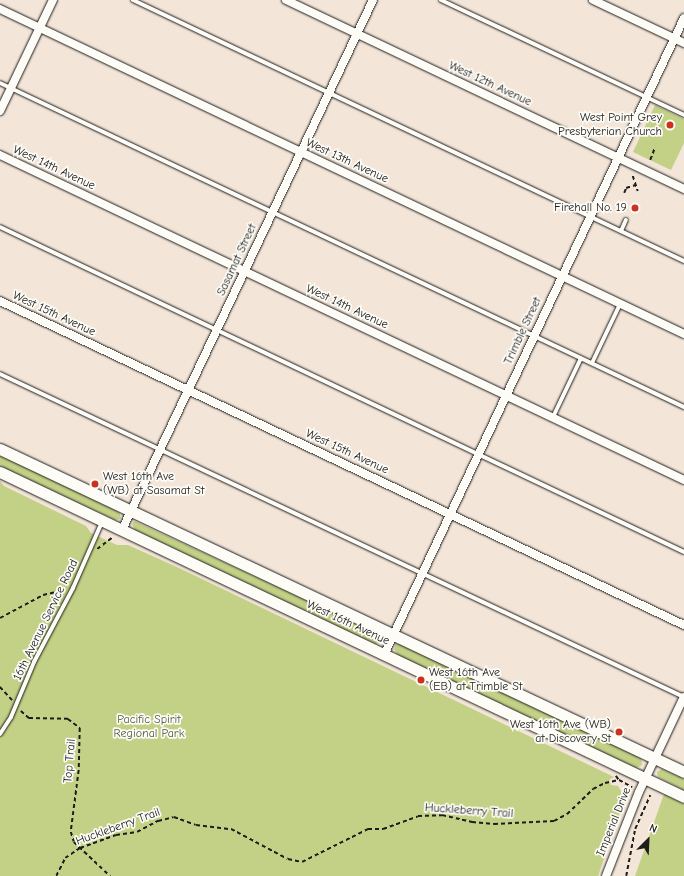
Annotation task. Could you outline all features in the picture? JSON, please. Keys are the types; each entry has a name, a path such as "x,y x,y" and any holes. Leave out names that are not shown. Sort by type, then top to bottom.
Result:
{"main road":[{"name":"West 16th Avenue","path":"0,449 684,772"},
{"name":"West 16th Avenue","path":"0,472 103,521 118,533 384,654 684,797"}],"street":[{"path":"0,111 53,0"},
{"name":"West 12th Avenue","path":"286,0 684,189"},
{"name":"Sasamat Street","path":"118,533 131,512 373,0"},
{"path":"593,0 684,43"},
{"name":"West 13th Avenue","path":"0,9 684,334"},
{"name":"Trimble Street","path":"384,654 684,18"},
{"name":"West 14th Avenue","path":"0,155 684,480"},
{"name":"West 15th Avenue","path":"0,301 684,625"},
{"name":"Imperial Drive","path":"606,876 645,778 684,697"}],"lane":[{"path":"133,0 684,261"},
{"path":"441,0 684,115"},
{"path":"0,83 684,407"},
{"path":"621,231 626,220"},
{"path":"0,227 684,552"},
{"path":"592,363 620,304"},
{"path":"553,418 581,358"},
{"path":"0,374 684,697"},
{"name":"16th Avenue Service Road","path":"0,734 2,727 16,704 34,662 73,588 103,521"}],"path":[{"path":"650,160 655,147"},
{"path":"632,176 638,191"},
{"path":"624,193 626,188 636,184"},
{"path":"89,554 118,533"},
{"path":"0,618 44,595 73,588"},
{"name":"Top Trail","path":"0,687 30,718 68,719 80,728 79,770 71,832 74,842 110,876"},
{"name":"Huckleberry Trail","path":"56,876 65,858 80,848 116,835 137,832 158,821 174,817 196,825 231,829 288,860 302,862 368,829 383,829 418,816 442,815 472,822 494,824 554,821 567,814 593,789 605,782 618,780"},
{"path":"626,876 635,829 650,795"}],"green space":[{"path":"655,105 684,119 684,143 671,170 633,152"},
{"path":"0,455 119,511 121,519 115,520 0,466"},
{"name":"Pacific Spirit Regional Park","path":"0,481 4,486 86,526 91,533 117,545 128,545 179,568 614,777 609,780 611,785 618,786 625,798 598,876 0,876"},
{"path":"134,521 380,634 383,642 375,644 135,530 132,524"},
{"path":"396,644 401,644 641,758 642,765 636,768 398,655 394,649"},
{"path":"662,769 684,779 684,790 658,777 657,772"},
{"path":"664,794 684,804 684,876 635,876"}],"place":[{"name":"West Point Grey Presbyterian Church","path":"670,125"},
{"name":"Firehall No. 19","path":"635,208"},
{"name":"West 16th Ave (WB) at Sasamat St","path":"95,484"},
{"name":"West 16th Ave (EB) at Trimble St","path":"421,680"},
{"name":"West 16th Ave (WB) at Discovery St","path":"619,732"}]}
